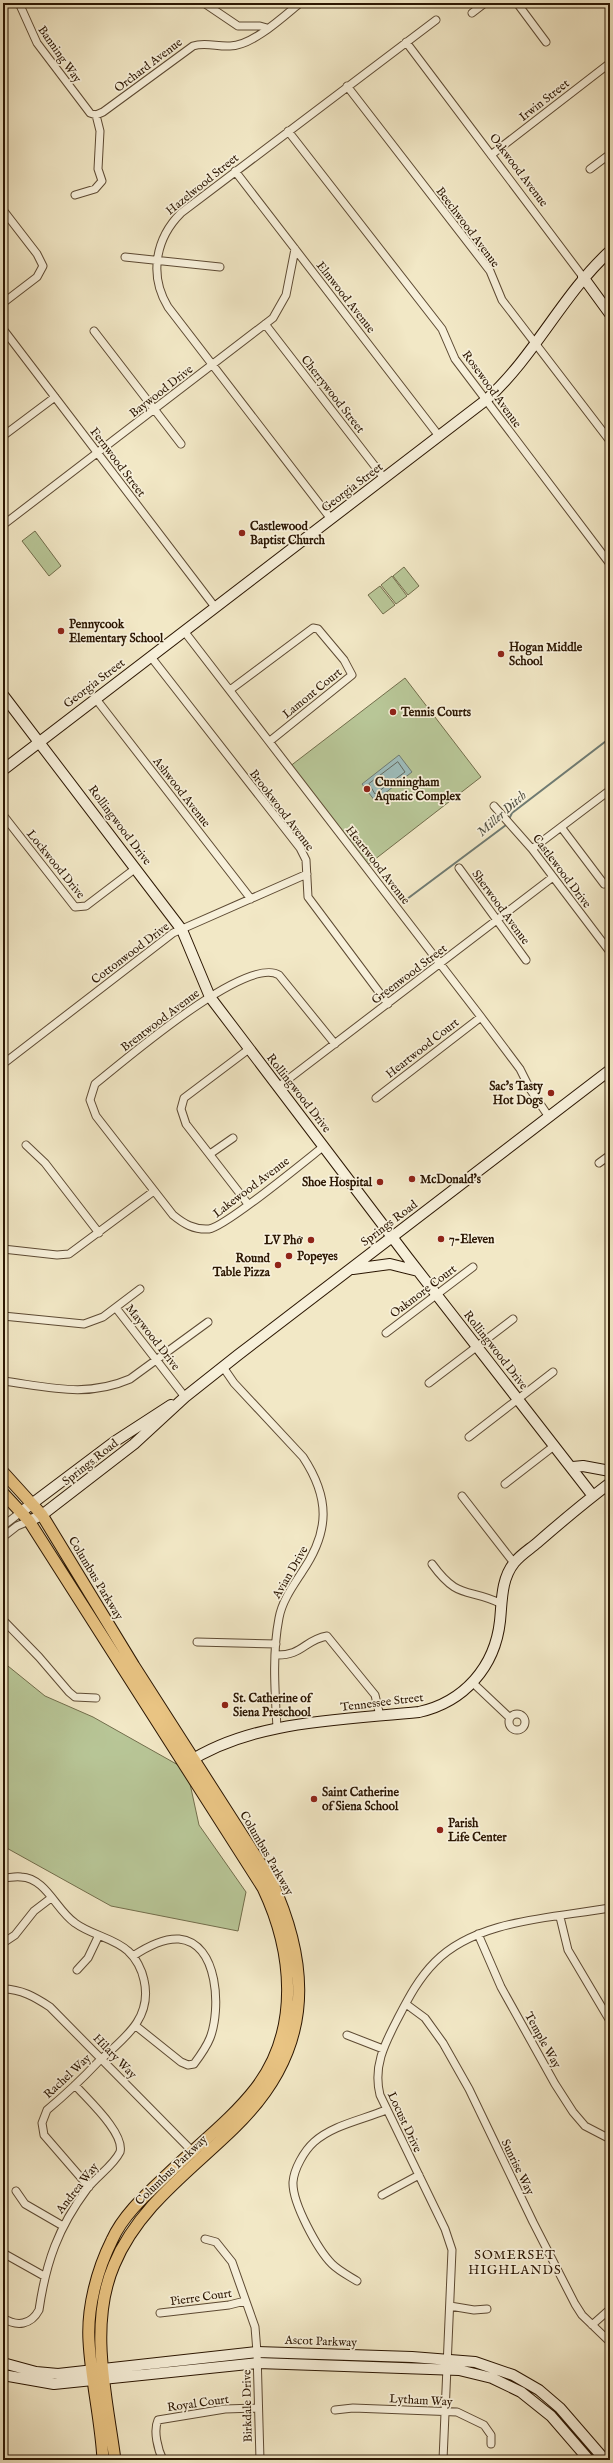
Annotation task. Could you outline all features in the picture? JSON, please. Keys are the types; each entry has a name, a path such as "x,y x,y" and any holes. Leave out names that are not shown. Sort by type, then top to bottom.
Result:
{"main road":[{"name":"Georgia Street","path":"3,770 486,400 510,377 583,277 610,251"},
{"name":"Oakwood Avenue","path":"583,277 610,314"},
{"name":"Rollingwood Drive","path":"3,696 182,930 210,996 248,1049 554,1446 574,1467 593,1496"},
{"name":"Springs Road","path":"29,1521 42,1515 134,1444 185,1397 223,1367 610,1070"},
{"path":"350,1270 374,1264 390,1264 419,1272"},
{"name":"Springs Road","path":"21,1512 114,1442 185,1397"},
{"path":"574,1467 583,1466 610,1471"},
{"name":"Columbus Parkway","path":"3,1472 42,1515 134,1666 263,1888 276,1916 283,1937 289,1986 285,2022 279,2046 266,2072 239,2108 140,2200 112,2239 103,2260 89,2319 97,2378 103,2460"},
{"name":"Tennessee Street","path":"189,1761 236,1738 277,1728 379,1712 434,1709 458,1696 473,1683 492,1654 498,1637 503,1588 514,1563 610,1483"},
{"name":"Columbus Parkway","path":"3,1492 29,1521 189,1761 271,1880 286,1912 298,1962 299,2001 293,2035 286,2058 264,2096 234,2129 200,2159 142,2216 116,2260 107,2287 101,2317 104,2369 97,2378"},
{"name":"Ascot Parkway","path":"104,2369 257,2352 447,2359 475,2362 513,2375 538,2390 560,2408 605,2460"},
{"name":"Ascot Parkway","path":"3,2363 36,2372 97,2378"},
{"name":"Ascot Parkway","path":"3,2375 33,2382 54,2384 97,2378 258,2363 446,2370 475,2373 521,2392 551,2416 589,2460"},
{"name":"Columbus Parkway","path":"97,2378 115,2460"}],"street":[{"name":"Banning Way","path":"19,3 37,43 93,114"},
{"path":"204,3 238,26 260,26 267,28"},
{"name":"Orchard Avenue","path":"93,114 103,112 193,46 199,44 231,46 250,40 300,3"},
{"path":"472,14 485,3"},
{"path":"517,3 546,42"},
{"name":"Hazelwood Street","path":"331,519 161,296 158,286 157,261 160,242 172,222 235,171 436,20"},
{"name":"Oakwood Avenue","path":"406,42 583,277"},
{"name":"Irwin Street","path":"491,155 610,63"},
{"name":"Beechwood Avenue","path":"347,86 490,271 502,300 610,441"},
{"path":"75,195 95,189 102,181 98,169 100,135 93,114"},
{"name":"Rosewood Avenue","path":"288,130 442,329 455,359 610,564"},
{"path":"590,169 610,154"},
{"name":"Elmwood Avenue","path":"235,171 439,436"},
{"path":"3,210 37,254 43,266 37,277 3,303"},
{"name":"Baywood Drive","path":"3,525 273,318 286,295 295,249"},
{"path":"125,257 220,266"},
{"name":"Cherrywood Street","path":"265,324 384,478"},
{"name":"Fernwood Street","path":"3,329 215,607"},
{"path":"94,331 181,444"},
{"path":"3,436 55,397"},
{"name":"Lamont Court","path":"230,690 312,628 318,629 344,660 352,675 270,741"},
{"name":"Heartwood Avenue","path":"184,631 481,1017 520,1069 530,1089 549,1117"},
{"name":"Brookwood Avenue","path":"151,657 300,848 306,860 306,887 313,906 388,1004"},
{"name":"Ashwood Avenue","path":"96,698 251,899"},
{"path":"532,849 610,790"},
{"name":"Castlewood Drive","path":"494,806 506,817 532,849 610,952"},
{"name":"Lockwood Drive","path":"3,815 75,907 86,906 136,868"},
{"path":"561,827 604,884"},
{"name":"Sherwood Avenue","path":"459,868 526,960"},
{"name":"Cottonwood Drive","path":"3,1064 173,933 307,874"},
{"name":"Greenwood Street","path":"278,1088 553,877"},
{"name":"Brentwood Avenue","path":"154,1191 96,1116 90,1100 95,1084 210,996 259,972 275,972 283,979 335,1044"},
{"name":"Heartwood Court","path":"376,1098 481,1017"},
{"path":"248,1049 184,1098 182,1103 182,1115 186,1124 248,1204"},
{"path":"210,1154 233,1138"},
{"path":"26,1145 45,1163 99,1234"},
{"name":"Lakewood Avenue","path":"154,1191 173,1215 185,1224 197,1229 219,1226 324,1146"},
{"path":"599,1163 610,1155"},
{"path":"3,1248 57,1255 69,1254 99,1234 154,1191"},
{"name":"Oakmore Court","path":"386,1333 473,1267"},
{"path":"116,1308 140,1289"},
{"name":"Maywood Drive","path":"3,1316 84,1324 103,1317 116,1308 185,1397"},
{"path":"429,1383 513,1319"},
{"path":"3,1382 96,1390 130,1379 208,1322"},
{"name":"Avian Drive","path":"223,1367 234,1383 303,1457 312,1470 322,1494 324,1510 320,1539 313,1556 284,1604 279,1618 275,1655 277,1728"},
{"path":"469,1436 553,1372"},
{"path":"505,1484 554,1446"},
{"path":"462,1496 514,1563"},
{"name":"Springs Road","path":"3,1526 21,1512"},
{"name":"Springs Road","path":"3,1537 17,1526 29,1521"},
{"path":"432,1564 452,1587 463,1593 486,1596 502,1604"},
{"path":"3,1620 40,1657 69,1692 75,1697 96,1698"},
{"path":"275,1655 290,1655 302,1650 317,1638 326,1636 375,1695 379,1712"},
{"path":"197,1642 276,1644"},
{"path":"473,1683 510,1718"},
{"path":"3,1878 29,1878 36,1881 71,1921 98,1937 119,1944 133,1956 165,1941 178,1939 188,1942 203,1953 207,1960 216,1998 214,2026 210,2038 194,2064 188,2065 182,2062 136,2026"},
{"path":"3,1943 15,1936 34,1911 51,1898"},
{"name":"Locust Drive","path":"443,2460 452,2250 445,2229 386,2110 377,2085 379,2059 410,1994 435,1962 452,1947 492,1928 610,1908"},
{"path":"560,1917 568,1950 610,2022"},
{"name":"Temple Way","path":"478,1934 502,1987 562,2095 586,2126 610,2139"},
{"path":"78,1970 88,1958 98,1937"},
{"name":"Rachel Way","path":"89,2187 49,2142 42,2130 43,2120 47,2110 124,2040 136,2026 144,2007 146,1988 140,1969 133,1956"},
{"name":"Hilary Way","path":"3,1989 30,1995 50,2007 200,2159"},
{"name":"Sunrise Way","path":"406,2004 426,2018 436,2031 469,2089 509,2174 575,2304 592,2325 610,2342"},
{"path":"347,2035 383,2049"},
{"name":"Andrea Way","path":"3,2318 19,2324 32,2319 39,2310 44,2276 63,2226 89,2187 118,2156 121,2147 112,2127 75,2085"},
{"path":"357,2281 332,2265 321,2250 296,2200 293,2182 298,2165 314,2143 329,2132 386,2110"},
{"path":"382,2195 419,2175"},
{"path":"16,2191 25,2204 63,2226"},
{"name":"Birkdale Drive","path":"205,2239 216,2242 227,2253 255,2327 258,2363 260,2460"},
{"path":"3,2253 44,2276"},
{"name":"Pierre Court","path":"160,2313 229,2305 245,2301"},
{"path":"450,2306 474,2310 487,2309"},
{"path":"592,2325 610,2309"},
{"name":"Royal Court","path":"163,2460 158,2447 156,2424 158,2420 225,2409 258,2408"},
{"name":"Lytham Way","path":"335,2410 353,2408 457,2412 484,2425 491,2434 491,2444"}],"green space":[{"path":"35,531 61,566 49,576 22,541"},
{"path":"404,567 419,586 408,595 393,576"},
{"path":"392,576 407,596 396,604 381,585"},
{"path":"380,586 395,605 383,614 368,595"},
{"path":"405,678 481,777 365,867 289,767"},
{"path":"3,1662 45,1696 93,1717 187,1770 199,1825 246,1892 238,1931 111,1906 3,1846"}],"water":[{"path":"399,755 412,772 375,801 362,784"}],"waterway":[{"name":"Miller Ditch","path":"403,902 506,825 512,813 610,738"}],"place":[{"name":"Castlewood Baptist Church","path":"242,533"},
{"name":"Pennycook Elementary School","path":"61,631"},
{"name":"Hogan Middle School","path":"501,654"},
{"name":"Tennis Courts","path":"393,712"},
{"name":"Cunningham Aquatic Complex","path":"367,789"},
{"name":"Sac's Tasty Hot Dogs","path":"551,1093"},
{"name":"McDonald's","path":"412,1179"},
{"name":"Shoe Hospital","path":"380,1182"},
{"name":"7-Eleven","path":"441,1239"},
{"name":"LV Phở","path":"311,1240"},
{"name":"Popeyes","path":"289,1256"},
{"name":"Round Table Pizza","path":"278,1265"},
{"name":"St. Catherine of Siena Preschool","path":"225,1705"},
{"name":"Saint Catherine of Siena School","path":"314,1799"},
{"name":"Parish Life Center","path":"440,1830"}],"district":[{"name":"SOMERSET HIGHLANDS","path":"515,2262"}]}
